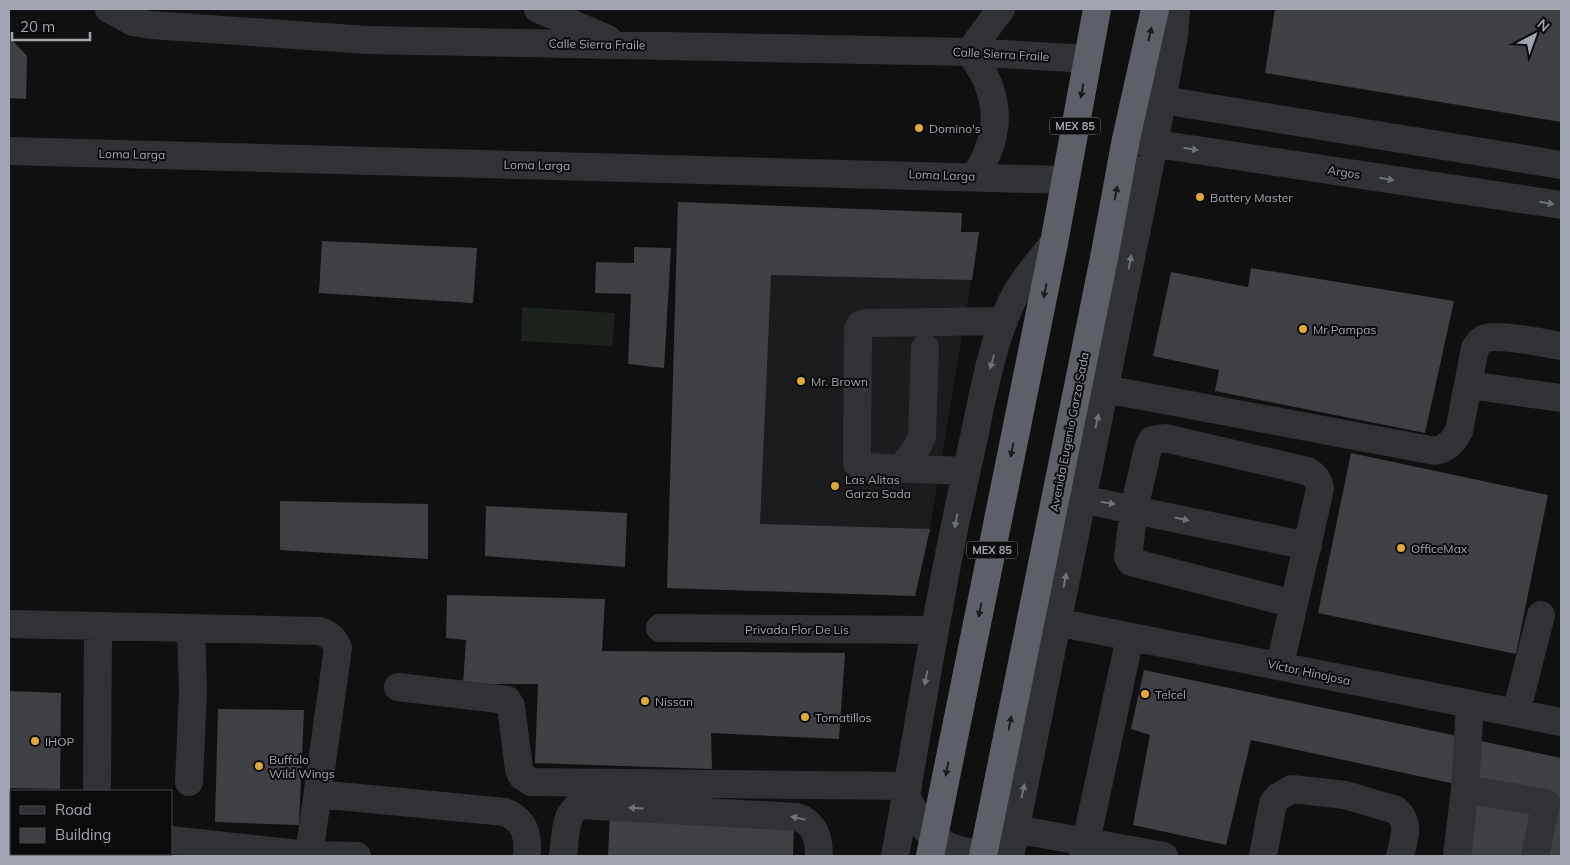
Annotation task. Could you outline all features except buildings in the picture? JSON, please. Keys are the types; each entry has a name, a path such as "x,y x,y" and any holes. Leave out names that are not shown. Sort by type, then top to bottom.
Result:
{"highway":[{"name":"MEX 85","path":"930,856 1054,244 1097,9"},
{"name":"Avenida Eugenio Garza Sada","path":"982,856 1104,258 1126,139 1155,9"}],"street":[{"name":"Calle Sierra Fraile","path":"110,9 133,22 151,25 358,39 970,52 1088,59"},
{"path":"538,9 620,44"},
{"path":"975,176 991,146 995,111 987,80 970,52 1001,9"},
{"path":"1013,841 1154,144 1176,9"},
{"path":"1162,100 1561,165"},
{"name":"Argos","path":"1126,139 1561,205"},
{"name":"Loma Larga","path":"9,151 975,176 1065,180"},
{"path":"895,856 934,630 966,471 990,368 1004,321 1018,289 1054,244"},
{"path":"966,471 862,467 857,463 857,334 860,325 866,323 1004,321"},
{"path":"1104,389 1435,452 1454,440 1460,431 1475,348 1485,338 1498,337 1561,346"},
{"path":"901,468 915,451 922,436 925,348"},
{"path":"1469,385 1561,398"},
{"path":"1280,665 1308,546 1320,489 1313,474 1165,438 1152,440 1148,448 1134,509 1128,557 1131,562 1294,604"},
{"path":"1081,499 1308,546"},
{"path":"1516,713 1541,615"},
{"name":"Víctor Hinojosa","path":"1056,622 1561,722"},
{"path":"9,624 319,631 334,639 338,648 309,855"},
{"path":"97,790 98,627"},
{"name":"Privada Flor De Lis","path":"660,628 934,630"},
{"path":"189,782 193,691 192,629"},
{"path":"1085,849 1130,637"},
{"path":"398,687 508,700 511,706 519,769 522,776 531,782 907,791"},
{"path":"1457,856 1465,789 1470,705"},
{"path":"1263,856 1273,803 1285,792 1298,789 1345,795 1396,810 1403,816 1406,828 1400,856"},
{"path":"1465,789 1546,803 1535,856"},
{"path":"907,791 925,828 948,846 976,853 992,852 1013,841 1164,856"},
{"path":"907,791 918,856"},
{"path":"318,794 505,812 520,820 526,830 527,856"},
{"path":"563,856 568,818 571,811 580,805 797,817 806,820 816,831 819,856"},
{"path":"172,840 309,855 357,856"}],"shaded area":[{"path":"678,202 962,213 961,232 979,232 930,529 915,596 667,588"},
{"path":"522,307 615,313 612,346 521,341"}],"place":[{"name":"Domino's","path":"919,128"},
{"name":"Battery Master","path":"1200,197"},
{"name":"Mr Pampas","path":"1303,329"},
{"name":"Mr. Brown","path":"801,381"},
{"name":"Las Alitas Garza Sada","path":"835,486"},
{"name":"OfficeMax","path":"1401,548"},
{"name":"Telcel","path":"1145,694"},
{"name":"Nissan","path":"645,701"},
{"name":"Tomatillos","path":"805,717"},
{"name":"IHOP","path":"35,741"},
{"name":"Buffalo Wild Wings","path":"259,766"}]}
